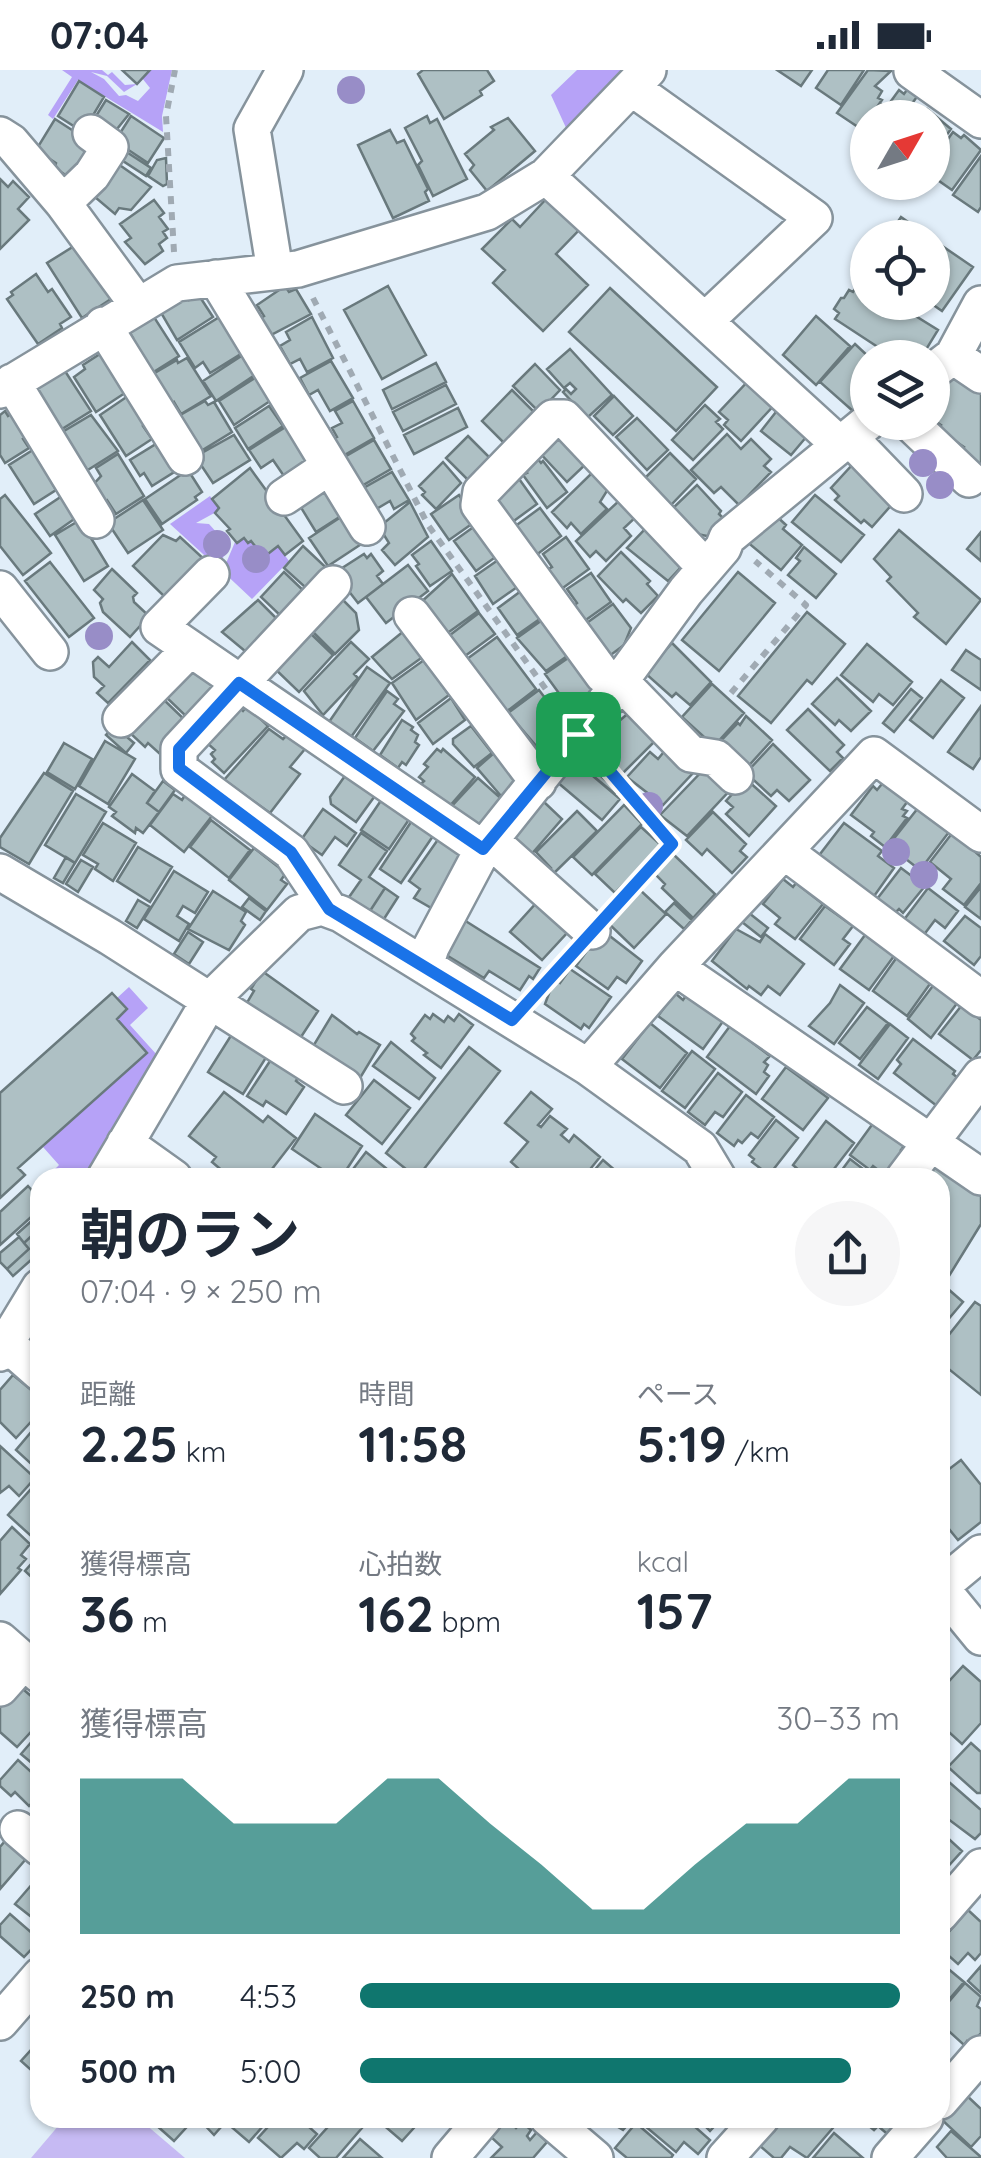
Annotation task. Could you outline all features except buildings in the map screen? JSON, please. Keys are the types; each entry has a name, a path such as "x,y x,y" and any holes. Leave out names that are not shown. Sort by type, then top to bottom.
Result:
{"street":[{"path":"286,70 252,128 287,270"},
{"path":"912,71 981,120"},
{"path":"96,520 6,386 177,282 287,270 487,212 546,176 640,79 814,218 705,321"},
{"path":"63,203 92,175 110,146 90,132"},
{"path":"0,135 11,142 63,203 137,304"},
{"path":"546,176 705,321 850,433"},
{"path":"216,278 366,526"},
{"path":"955,367 981,304"},
{"path":"103,324 185,457"},
{"path":"705,567 564,418 553,418 480,492 479,506 603,675 618,683 691,754 716,758 735,776"},
{"path":"425,966 431,947 486,845 591,721 727,538 850,437"},
{"path":"856,440 904,494"},
{"path":"928,440 970,479"},
{"path":"284,497 330,466"},
{"path":"211,574 159,627 486,845 592,931"},
{"path":"329,909 291,852 179,768 179,749 333,584"},
{"path":"0,589 50,652"},
{"path":"412,614 538,782"},
{"path":"121,718 190,648"},
{"path":"588,1067 675,967 874,755 981,834"},
{"path":"784,851 981,999"},
{"path":"0,872 31,887 344,1086"},
{"path":"111,1168 210,1000 299,914 322,907 588,1067 700,1148 712,1168"},
{"path":"675,967 981,1177"},
{"path":"911,1168 981,1076"},
{"path":"125,1143 160,1168"},
{"path":"30,1303 3,1348 30,1366"},
{"path":"950,1579 981,1553"},
{"path":"950,1599 981,1637"},
{"path":"0,1688 21,1658"},
{"path":"950,1903 981,1867"},
{"path":"0,2022 22,1981"},
{"path":"950,2090 981,2054"},
{"path":"450,2158 476,2128"},
{"path":"560,2128 596,2158"},
{"path":"725,2158 752,2128"},
{"path":"890,2158 916,2128"}],"path":[{"path":"175,70 166,116 177,282"},
{"path":"287,270 428,525 578,734 672,844 512,1020"},
{"path":"727,538 806,605 731,693"}],"shaded area":[{"path":"62,70 102,70 108,75 112,72 125,85 137,84 124,92 107,76 91,72 104,79 119,96 138,101 150,88 142,78 150,70 172,70 162,116 163,132 78,80 53,119 48,115 72,77"},
{"path":"577,70 626,70 567,130 551,95"},
{"path":"210,496 218,511 196,523 209,524 227,544 223,558 214,564 170,524"},
{"path":"244,538 264,556 278,546 289,561 252,599 219,568 227,561 235,542"},
{"path":"129,987 148,1008 130,1025 157,1055 88,1168 56,1168 59,1165 43,1147 146,1053 117,1019 117,998"},
{"path":"56,2128 150,2128 185,2158 31,2158"}],"route":[{"path":"239,683 483,849 578,734 672,844 512,1020 329,909 291,852 179,768 179,749 239,683"}]}
